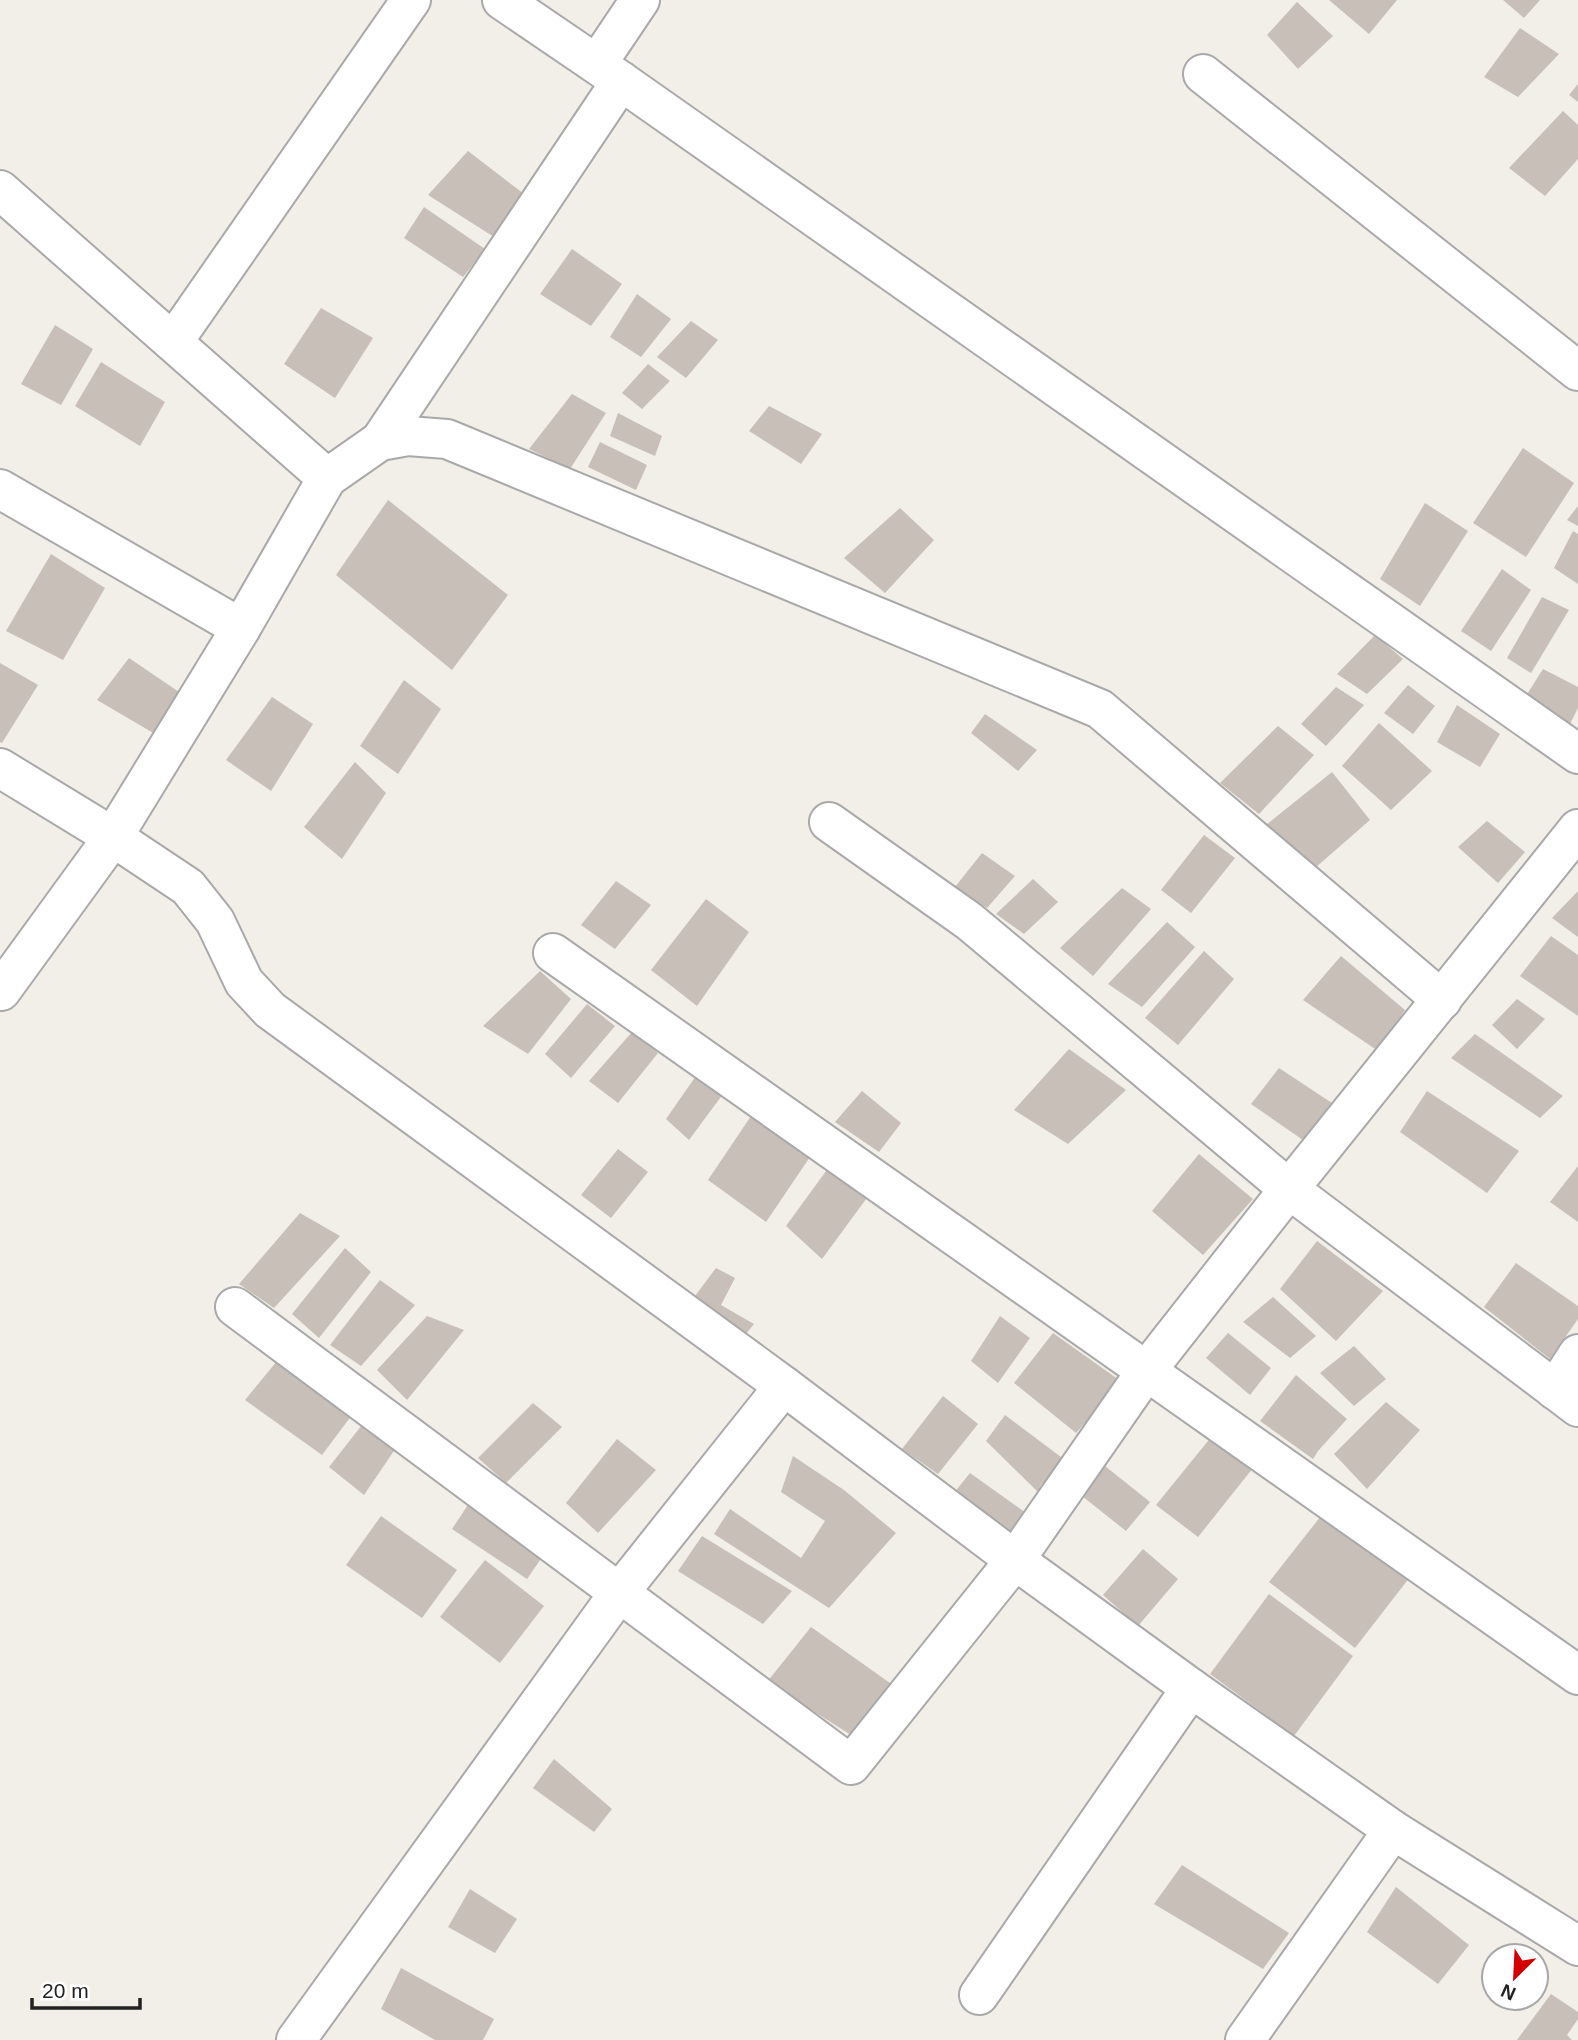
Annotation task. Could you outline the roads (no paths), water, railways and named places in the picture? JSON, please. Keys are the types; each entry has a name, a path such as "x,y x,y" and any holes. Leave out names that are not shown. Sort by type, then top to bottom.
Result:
{"street":[{"path":"173,342 411,0"},
{"path":"502,0 609,72 1578,754"},
{"path":"1,991 113,837 241,628 327,478 380,441 609,72 640,0"},
{"path":"1203,74 1578,371"},
{"path":"0,191 327,478"},
{"path":"380,441 408,436 447,439 1100,709 1442,1000"},
{"path":"0,489 241,628"},
{"path":"0,768 113,837 188,887 215,921 244,982 270,1010 1191,1688 1393,1830 1578,1946"},
{"path":"829,822 969,921 1289,1189 1566,1399 1578,1354"},
{"path":"235,1307 851,1765 1015,1560 1147,1370 1578,829"},
{"path":"554,953 1578,1675"},
{"path":"296,2040 619,1593 784,1386"},
{"path":"979,1995 1191,1688"},
{"path":"1245,2040 1393,1830"}]}
